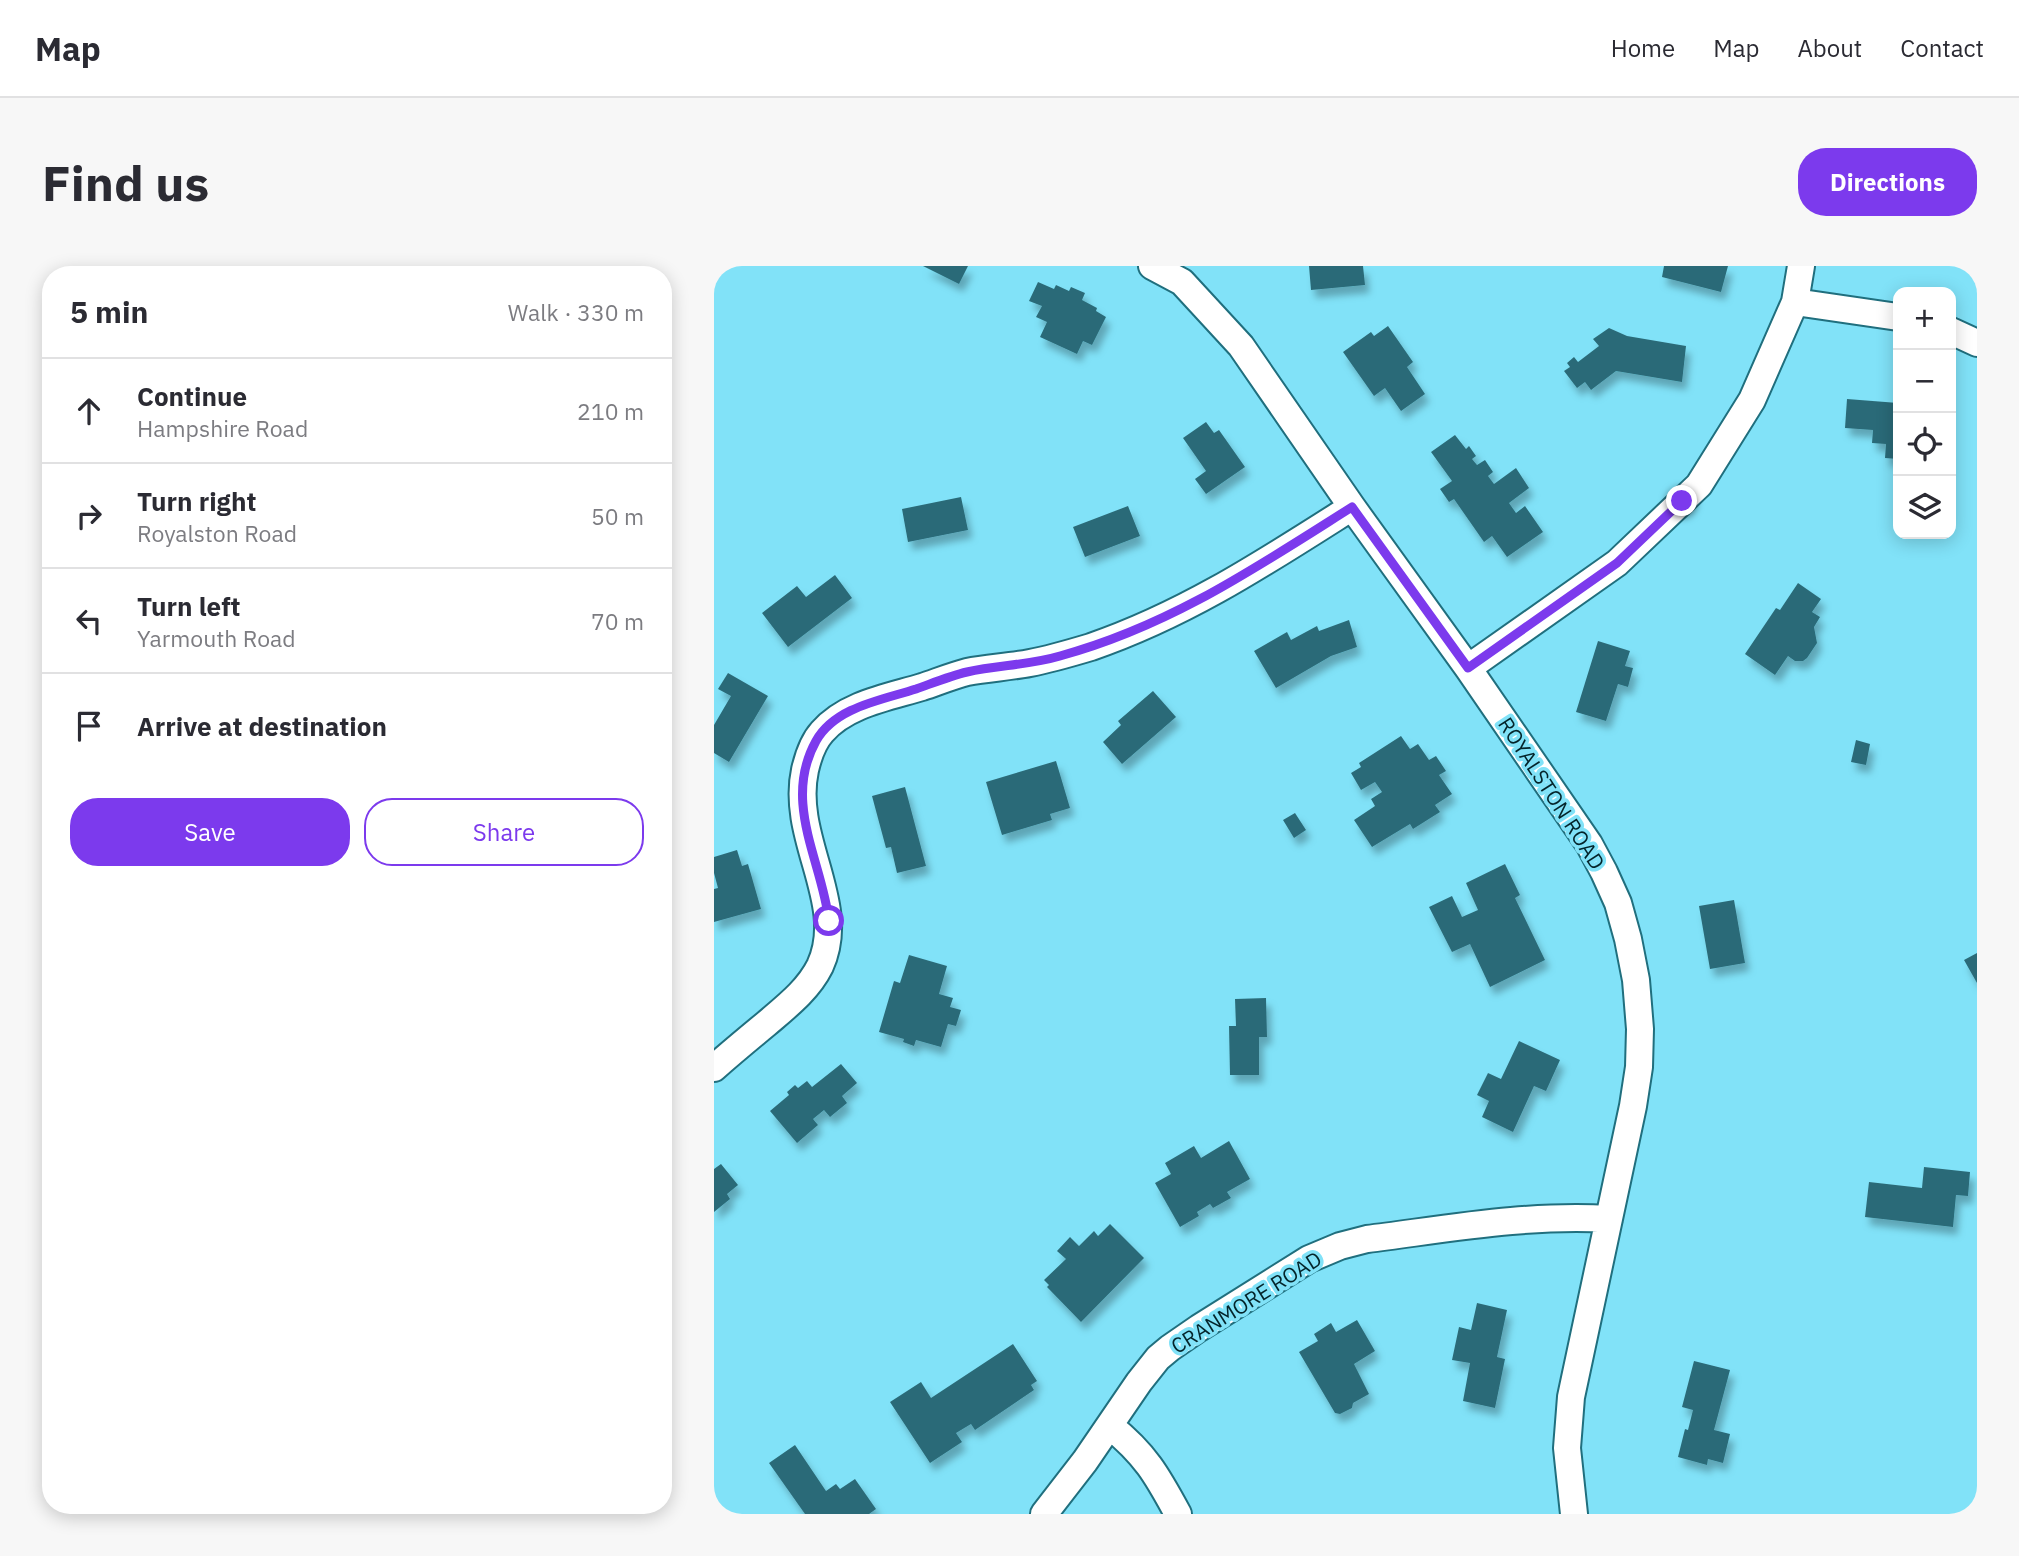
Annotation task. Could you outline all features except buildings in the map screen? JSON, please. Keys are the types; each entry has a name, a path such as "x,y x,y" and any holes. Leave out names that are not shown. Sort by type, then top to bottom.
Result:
{"street":[{"name":"ROYALSTON ROAD","path":"1152,266 1188,274 1468,668 1589,844 1611,887 1628,939 1638,995 1639,1068 1569,1413 1567,1448 1574,1514"},
{"path":"1468,668 1617,563 1699,485 1752,400 1795,302 1801,266"},
{"path":"1795,302 1893,316"},
{"path":"1956,333 1977,343"},
{"path":"714,1068 796,998 814,976 826,950 828,911 805,827 802,796 807,763 815,742 828,726 852,710 966,673 1061,656 1145,626 1216,592 1352,507"},
{"name":"CRANMORE ROAD","path":"1044,1514 1158,1358 1275,1280 1324,1252 1353,1241 1458,1227 1541,1218 1609,1219"},
{"path":"1110,1426 1143,1455 1178,1514"}],"route":[{"path":"829,921 803,818 803,785 815,742 828,726 852,710 966,673 1045,660 1126,634 1206,597 1352,507 1468,668 1617,563 1682,501"}]}
